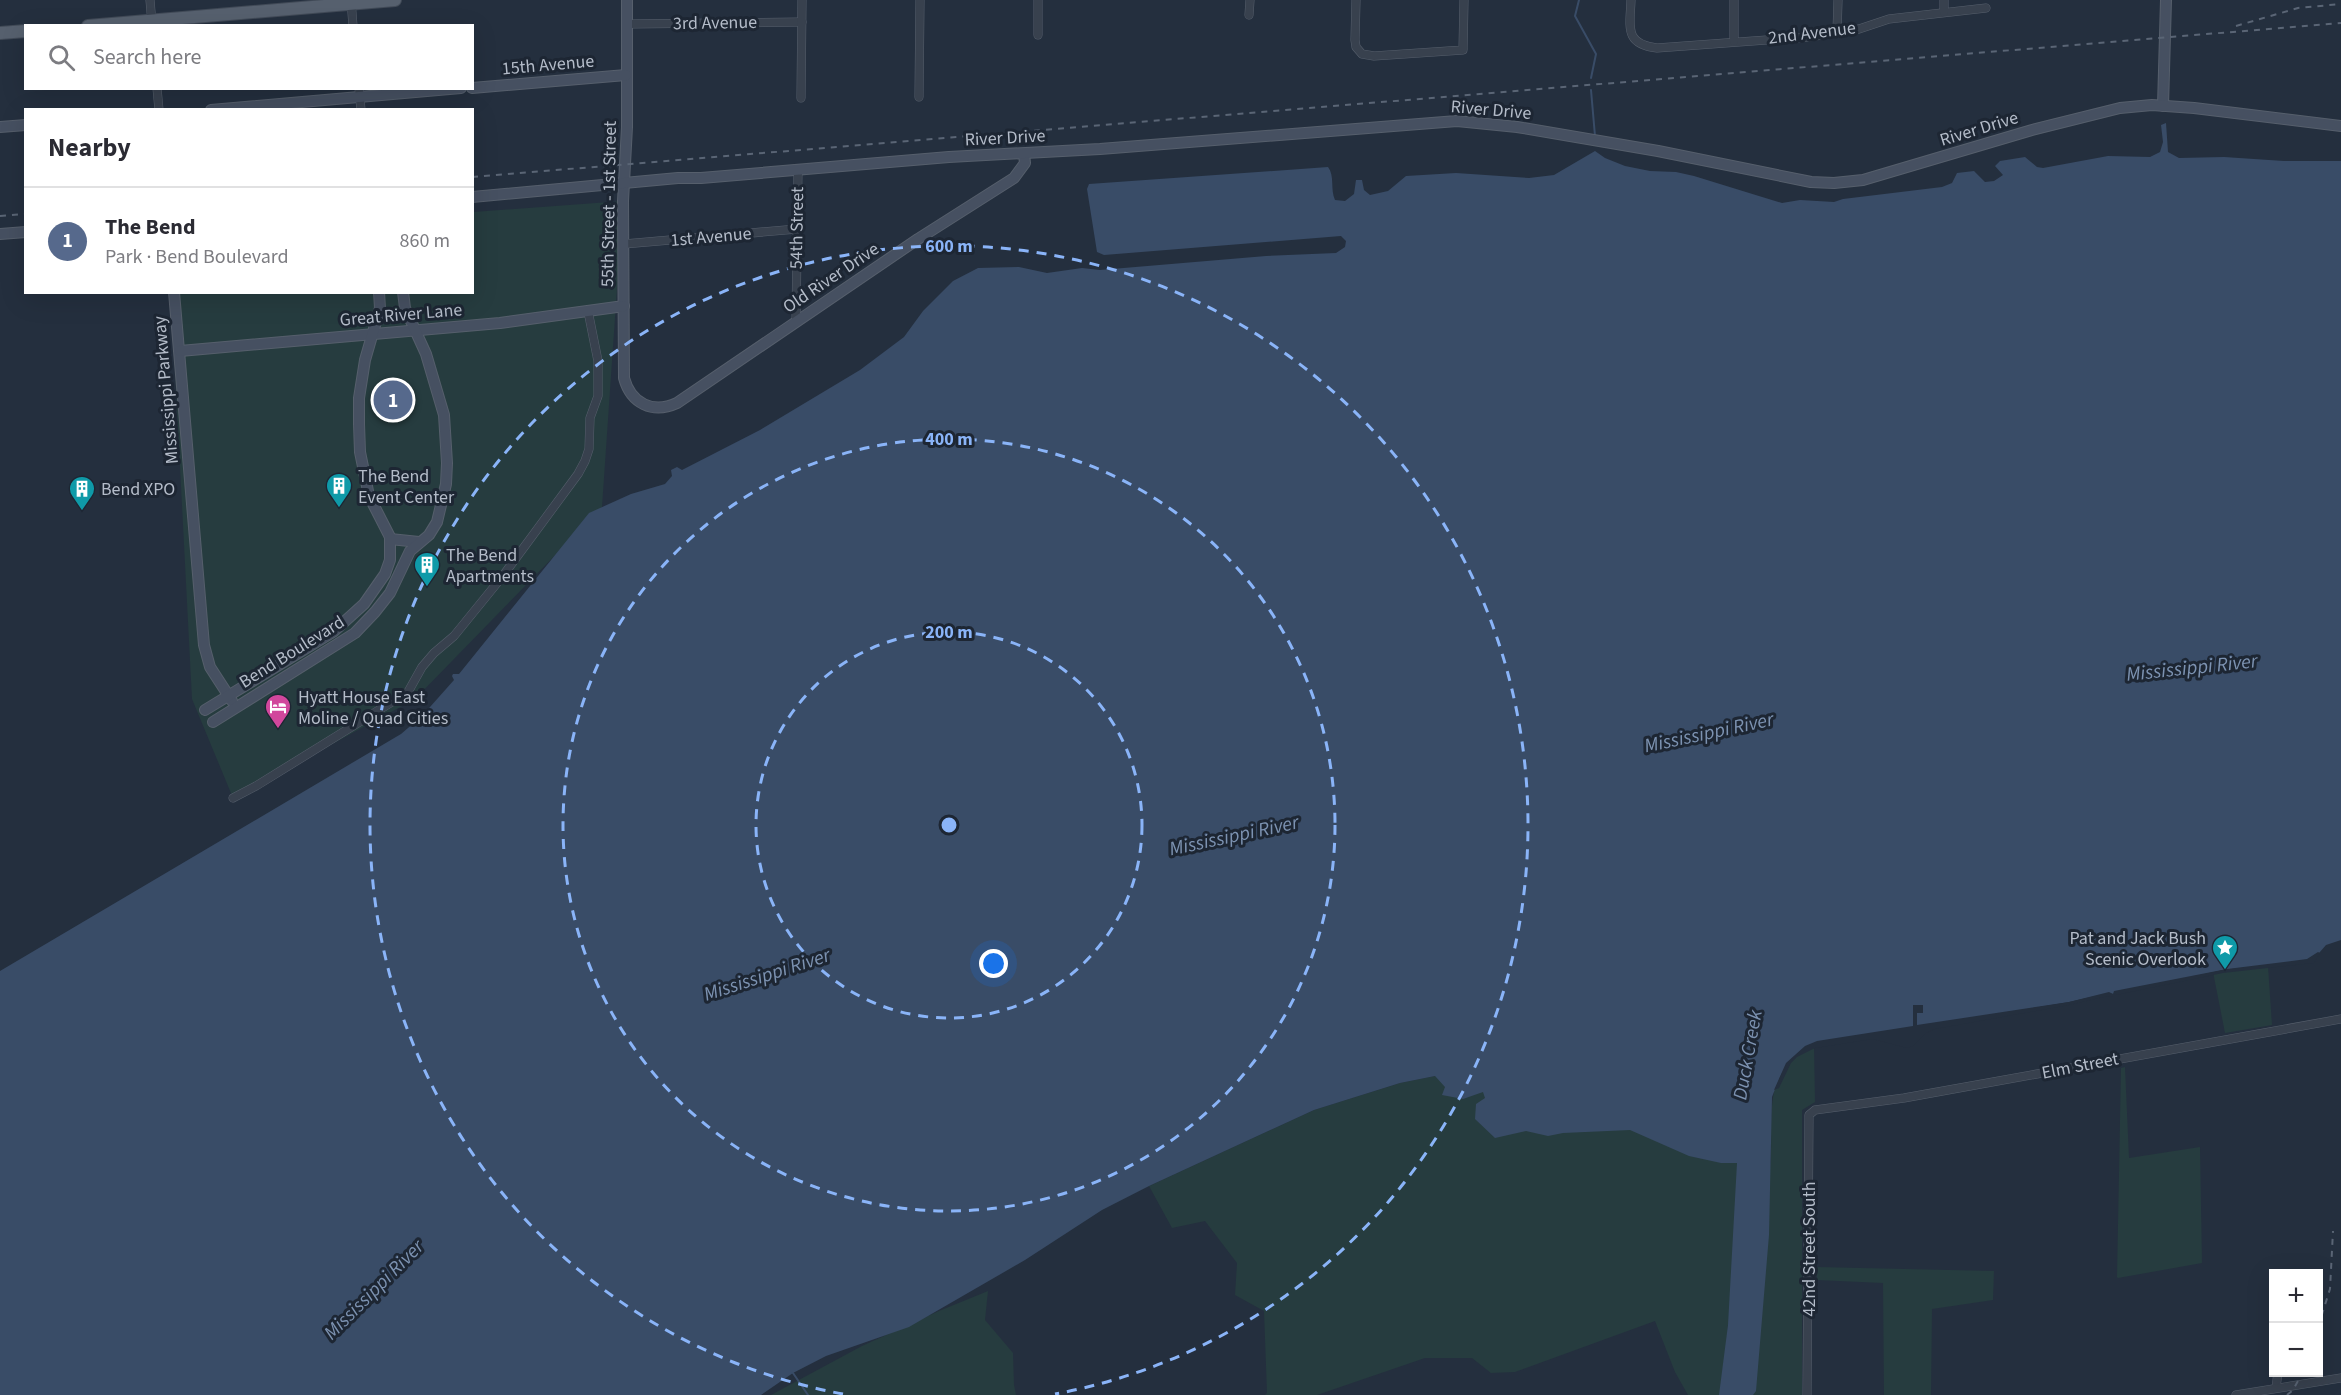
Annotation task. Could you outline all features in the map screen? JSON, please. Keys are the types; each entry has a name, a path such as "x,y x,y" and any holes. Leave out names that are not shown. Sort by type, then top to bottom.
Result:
{"main road":[{"path":"131,24 352,2 394,0"},
{"path":"0,33 24,31"}],"street":[{"path":"150,0 152,23"},
{"path":"801,98 802,0"},
{"path":"919,97 920,0"},
{"path":"1038,0 1038,35"},
{"path":"1249,15 1250,0"},
{"path":"1356,0 1355,40 1362,54 1374,56 1463,50 1464,0"},
{"name":"2nd Avenue","path":"1631,0 1631,35 1637,43 1657,48 1837,33 1859,29 1889,19 1986,8"},
{"path":"1734,0 1734,41"},
{"path":"1837,33 1838,0"},
{"path":"1944,0 1944,12"},
{"path":"2163,106 2166,0"},
{"name":"55th Street - 1st Street","path":"627,1 624,378 632,396 640,403"},
{"path":"352,2 353,24"},
{"name":"3rd Avenue","path":"627,24 802,22"},
{"name":"15th Avenue","path":"474,88 626,75"},
{"path":"157,90 159,108"},
{"path":"228,108 359,93 420,90"},
{"path":"359,93 361,108"},
{"name":"River Drive","path":"474,197 949,157 1024,154 1458,121 1517,127 1811,182 1842,183 1863,180 2032,130 2120,108 2163,106 2275,113 2341,126"},
{"path":"0,127 24,125"},
{"name":"Old River Drive","path":"640,403 657,408 677,403 918,239 1014,178 1024,163 1024,154"},
{"name":"54th Street","path":"796,322 798,170"},
{"name":"1st Avenue","path":"624,244 797,229"},
{"path":"0,234 24,232"},
{"name":"Mississippi Parkway","path":"174,294 204,645 210,667 235,707"},
{"path":"379,294 380,308 372,334 359,398 360,452 369,496 390,539 419,542"},
{"name":"Bend Boulevard","path":"213,722 356,633 390,593 404,560 419,542 429,535 436,522 446,484 447,455 444,415 426,354 405,308 403,294"},
{"name":"Great River Lane","path":"180,351 500,323 624,306"},
{"path":"233,798 408,692 422,667 454,636 502,577 578,474 590,449 591,418 598,396 598,361 588,311"},
{"name":"Bend Boulevard","path":"205,710 333,632 352,616 385,574 390,560 390,539"},
{"name":"Elm Street","path":"1819,1109 1904,1098 2341,1019"},
{"name":"42nd Street South","path":"1807,1395 1809,1115 1819,1109"},
{"path":"2277,1389 2278,1377"},
{"path":"2236,1395 2341,1378"}],"green space":[{"path":"623,201 602,507 415,699 233,798 192,699 171,294 474,294 474,212"},
{"path":"2268,966 2272,1025 2225,1033 2213,972"},
{"path":"1814,1045 1815,1102 1802,1110 1802,1395 1725,1395 1728,1324 1722,1395 1688,1395 1675,1372 1655,1321 1515,1372 1491,1373 1472,1358 1425,1358 1317,1395 1265,1395 1267,1393 1264,1311 1235,1295 1237,1263 1205,1221 1172,1228 1149,1186 1314,1110 1400,1083 1435,1076 1770,1168 1772,1109 1777,1080 1793,1056"},
{"path":"2125,1067 2129,1158 2200,1147 2202,1263 2118,1278 2121,1068"},
{"path":"1817,1267 1994,1271 1993,1300 1932,1309 1931,1395 1884,1395 1883,1283 1817,1280"},
{"path":"988,1291 985,1320 1013,1353 1016,1395 771,1395 862,1346"}],"water":[{"path":"2166,123 2168,152 2179,158 2224,157 2284,161 2341,161 2341,940 2326,945 2313,960 2223,970 2113,994 1814,1045 1797,1055 1783,1072 1772,1097 1769,1235 1756,1391 1753,1395 1719,1395 1728,1325 1737,1163 1721,1163 1689,1156 1630,1130 1563,1133 1548,1136 1526,1131 1495,1138 1475,1119 1476,1104 1485,1098 1483,1092 1463,1099 1442,1095 1445,1087 1435,1076 1400,1083 1314,1110 1149,1186 1102,1210 1025,1260 909,1327 826,1356 793,1373 761,1395 0,1395 0,971 401,734 422,716 454,680 453,674 459,674 589,513 631,494 665,484 672,476 671,470 677,467 682,470 760,430 860,370 904,337 923,311 953,281 978,268 1019,267 1047,273 1082,268 1100,270 1266,256 1336,253 1345,247 1346,241 1341,236 1104,255 1097,252 1087,189 1089,184 1328,167 1335,200 1345,201 1354,194 1356,180 1362,180 1364,190 1370,195 1388,191 1406,176 1456,173 1529,178 1554,175 1595,151 1625,166 1694,176 1782,203 1800,200 1834,202 1942,187 1952,183 1957,173 1974,171 1985,182 1994,181 2003,175 1995,166 2000,161 2025,157 2037,167 2043,168 2108,156 2150,157 2160,152 2163,142 2161,125"}],"pier":[{"path":"2320,953 2314,963 2223,973 2114,997 2108,996 1935,1029 1907,1048 1873,1039 1815,1048 1797,1057 1791,1063 1779,1088 1774,1090 1786,1063 1805,1046 1817,1041 1913,1026 1913,1005 1923,1005 1923,1013 1917,1013 1917,1025 2069,1002 2227,969 2307,959"}],"waterway":[{"path":"1579,0 1575,16 1596,54 1591,78"},
{"path":"1591,90 1595,136"},
{"path":"793,1373 808,1395"}],"railway":[{"path":"2236,26 2298,8 2341,4"},
{"path":"474,177 2341,23"},
{"path":"0,216 24,214"},
{"path":"2319,1323 2330,1289 2333,1231"},
{"path":"2287,1395 2293,1390 2300,1377"}],"place":[{"name":"The Bend","path":"393,400"},
{"name":"The Bend Event Center","path":"339,509"},
{"name":"Bend XPO","path":"82,512"},
{"name":"The Bend Apartments","path":"427,588"},
{"name":"Hyatt House East Moline / Quad Cities","path":"278,730"},
{"name":"Pat and Jack Bush Scenic Overlook","path":"2225,971"}],"water label":[{"name":"Mississippi River","path":"2192,668"},
{"name":"Mississippi River","path":"1709,733"},
{"name":"Mississippi River","path":"1234,836"},
{"name":"Mississippi River","path":"767,975"},
{"name":"Duck Creek","path":"1748,1055"},
{"name":"Mississippi River","path":"374,1290"}]}
